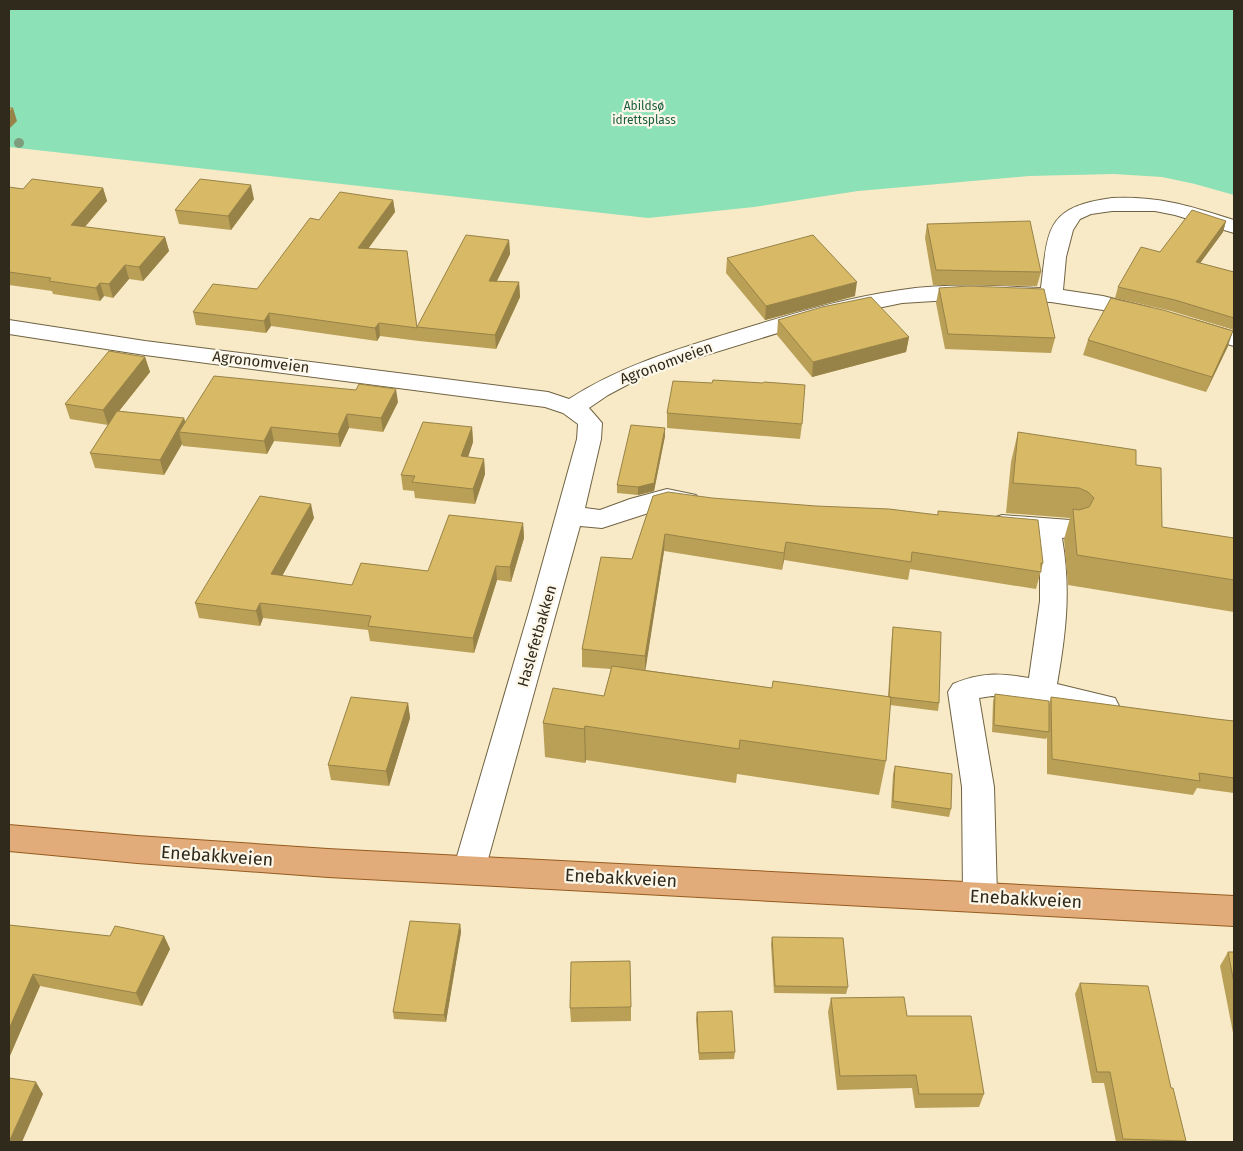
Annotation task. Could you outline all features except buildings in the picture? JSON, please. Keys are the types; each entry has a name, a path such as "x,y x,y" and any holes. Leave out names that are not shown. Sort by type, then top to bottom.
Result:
{"main road":[{"name":"Enebakkveien","path":"9,838 191,854 1234,911"}],"street":[{"path":"1051,295 1052,276 1058,246 1066,220 1075,213 1117,204 1165,206 1234,227"},
{"name":"Agronomveien","path":"9,327 145,348 548,400 572,408 632,373 669,359 815,314 902,296 966,292 1051,295 1103,303 1171,319 1234,339"},
{"name":"Haslefetbakken","path":"470,870 519,696 534,650 570,516 590,432 590,423 582,414 572,408"},
{"path":"570,516 602,519 639,505 667,498 711,504"},
{"path":"977,522 1059,528 1049,548 1054,568 1054,598 1052,633 1041,693"},
{"path":"980,896 978,787 963,692 971,686 986,684 1004,685 1089,704 1128,709"}],"green space":[{"name":"Abildsø idrettsplass","path":"9,9 1234,9 1234,195 1162,177 1114,174 1029,176 858,191 754,207 648,218 9,147"}]}
